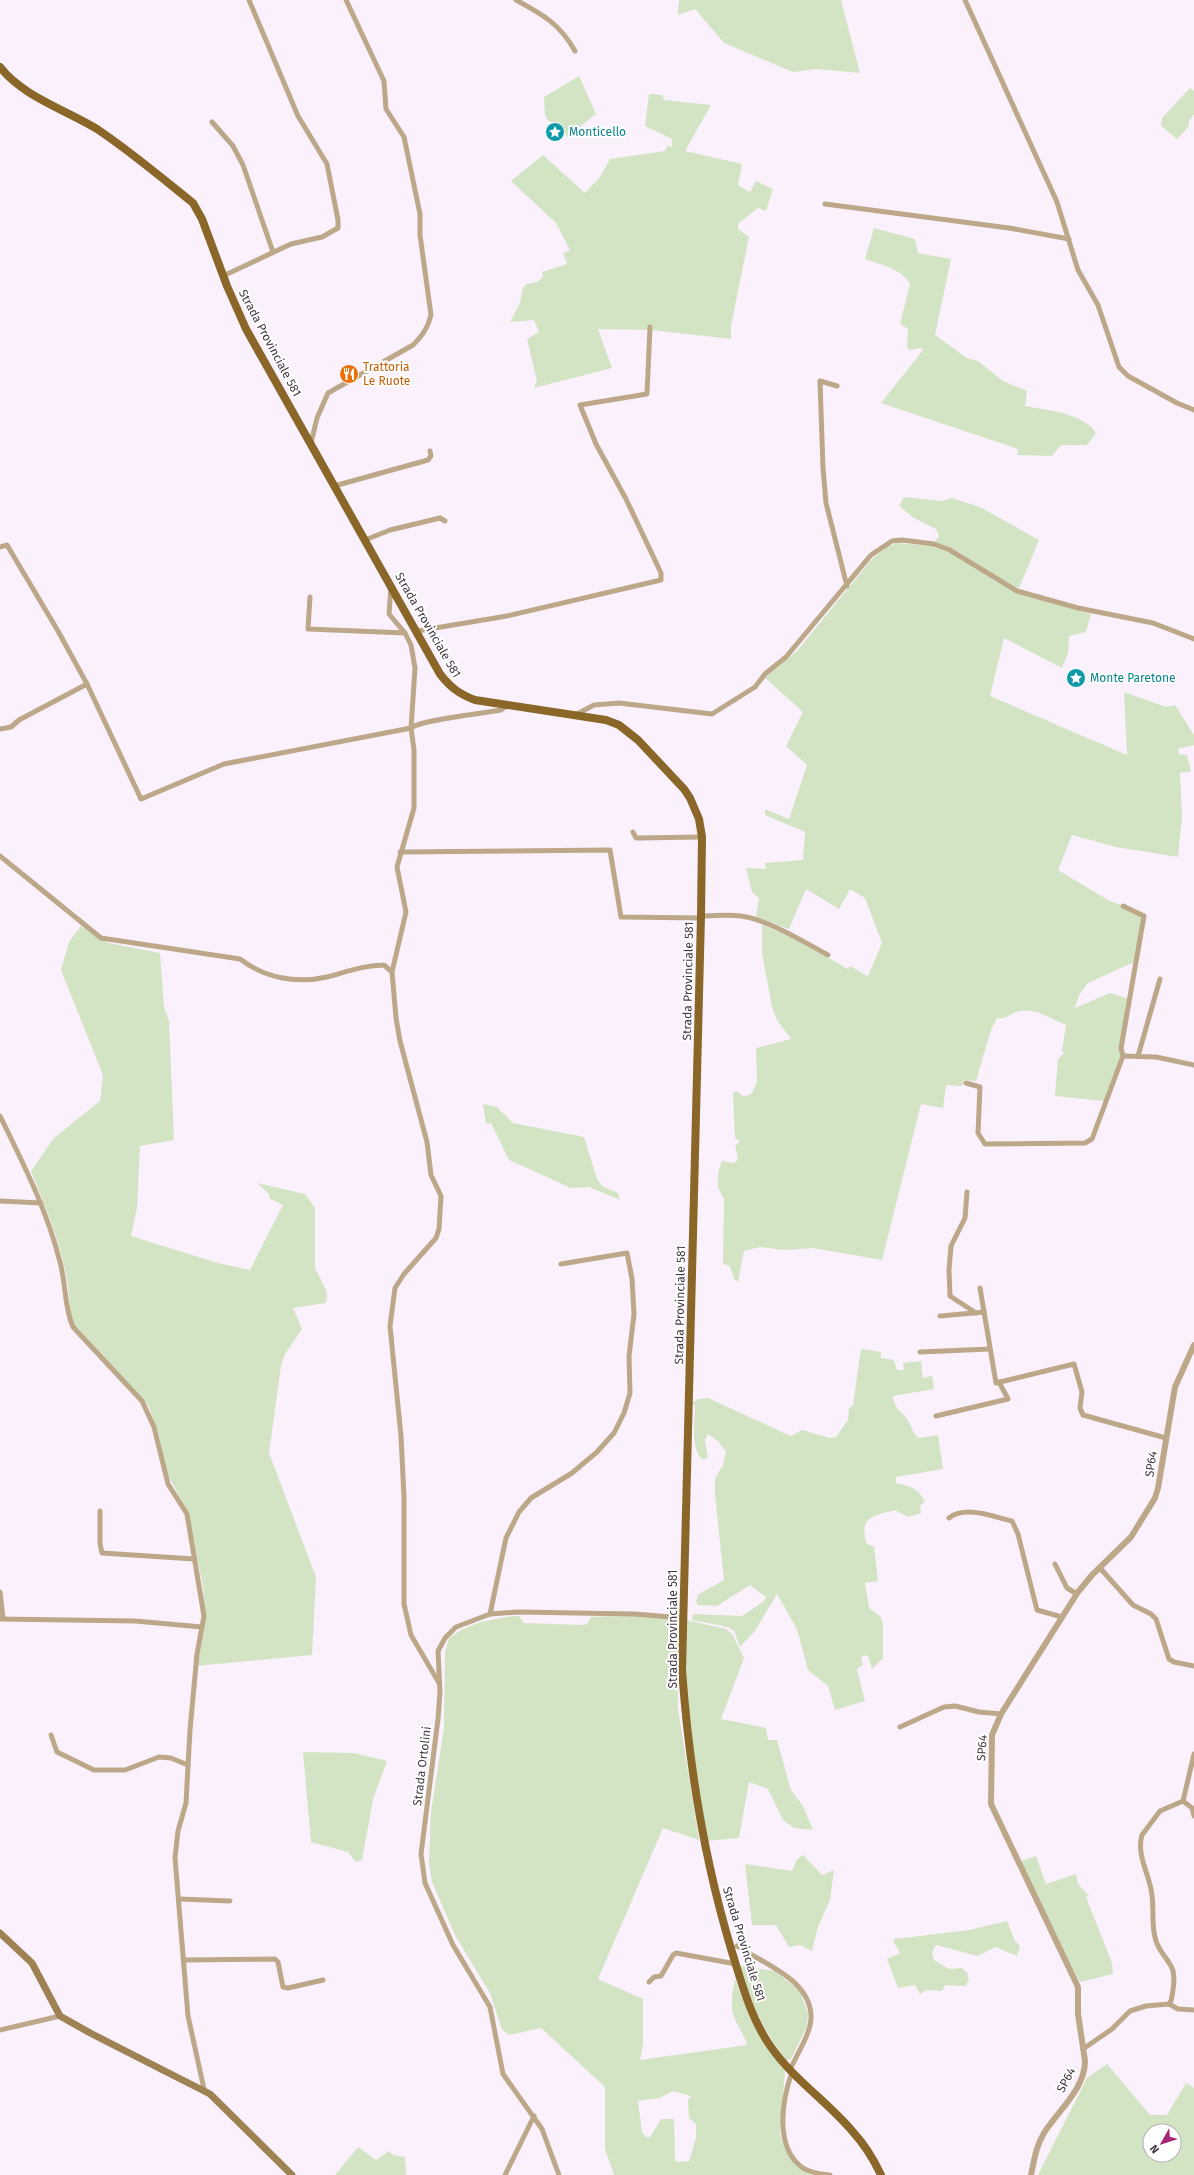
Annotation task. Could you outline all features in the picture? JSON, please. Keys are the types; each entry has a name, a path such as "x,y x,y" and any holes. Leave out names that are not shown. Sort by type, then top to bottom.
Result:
{"main road":[{"name":"Strada Provinciale 581","path":"0,67 7,77 24,89 83,120 106,135 193,203 202,219 246,329 440,674 450,687 460,695 475,700 508,706 577,714 606,720 619,725 638,740 677,780 690,798 699,819 702,837 701,917 682,1670 696,1803 719,1908 744,1992 757,2021 771,2047 791,2071 854,2132 881,2175"},
{"path":"0,1932 32,1963 60,2016 92,2034 204,2089 292,2175"}],"street":[{"path":"224,276 291,244 332,233 338,228 338,220 327,164 298,116 249,0"},
{"path":"311,443 317,418 328,393 413,345 422,336 431,315 420,235 420,214 404,137 386,109 384,81 346,0"},
{"path":"516,0 544,15 566,35 575,51"},
{"path":"965,0 1058,202 1078,270 1098,305 1114,357 1122,371 1177,403 1194,410"},
{"path":"212,122 233,146 243,165 273,252"},
{"path":"825,204 1009,228 1069,239"},
{"path":"417,631 507,616 661,580 662,573 626,499 596,444 580,405 647,394 650,327"},
{"path":"837,386 820,381 823,468 827,511 847,586"},
{"path":"334,486 428,460 431,456 430,451"},
{"path":"366,540 390,530 440,518 445,521"},
{"path":"577,714 594,705 619,703 712,714 755,687 765,674 797,647 871,555 882,546 892,541 922,542 950,550 1017,591 1078,608 1153,623 1194,640"},
{"path":"0,548 6,546 58,631 87,684 141,799 224,764 411,728 416,724 500,710 508,706"},
{"path":"391,586 389,614 405,633 411,645 414,658 411,728 414,750 414,808 400,852 397,871 406,911 397,960 392,972 396,1018 400,1041 427,1142 431,1175 440,1196 439,1229 436,1238 404,1274 395,1288 390,1326 401,1436 404,1497 404,1604 411,1635 439,1683"},
{"path":"310,597 308,629 405,633"},
{"path":"0,729 11,727 19,720 87,684"},
{"path":"633,832 636,838 702,837"},
{"path":"400,852 610,850 621,917 738,916 750,918 791,934 828,955"},
{"path":"0,856 100,938 240,959 255,970 283,980 325,977 370,965 384,965 392,972"},
{"path":"966,1083 980,1088 978,1133 985,1144 1088,1143 1092,1139 1123,1056 1121,1048 1144,916 1123,906"},
{"path":"1138,1056 1160,979"},
{"path":"1123,1056 1168,1058 1194,1064"},
{"path":"0,1116 41,1203 61,1263 69,1317 72,1327 142,1401 154,1427 168,1484 187,1514 204,1616 193,1699 186,1803 178,1831 175,1858 188,2016 204,2089"},
{"path":"967,1192 965,1218 951,1246 949,1270 950,1296 976,1313"},
{"path":"0,1201 41,1203"},
{"path":"490,1614 506,1538 519,1512 531,1498 572,1473 608,1440 622,1420 629,1397 629,1356 634,1314 632,1279 628,1253 561,1264"},
{"path":"936,1416 1008,1399 999,1382 996,1383 980,1288"},
{"path":"940,1316 984,1312"},
{"name":"SP64","path":"1031,2175 1040,2141 1080,2082 1085,2068 1078,2014 1078,1987 991,1804 992,1735 1001,1714 1077,1594 1100,1568 1131,1538 1150,1508 1158,1488 1175,1387 1194,1345"},
{"path":"920,1352 990,1349"},
{"path":"999,1382 1074,1364 1082,1392 1080,1408 1083,1415 1166,1438"},
{"path":"100,1511 100,1544 102,1553 194,1559"},
{"path":"949,1518 958,1513 986,1513 1001,1520 1012,1521 1018,1534 1037,1610 1062,1617"},
{"path":"1055,1564 1067,1588 1077,1594"},
{"path":"1100,1568 1133,1604 1151,1614 1156,1619 1169,1659 1174,1662 1194,1666"},
{"path":"0,1592 2,1618 136,1621 202,1627"},
{"name":"Strada Ortolini","path":"559,2175 548,2141 534,2116 512,2089 503,2074 490,2007 453,1945 432,1899 424,1876 421,1854 438,1719 438,1651 445,1638 461,1624 490,1614 518,1612 634,1614 684,1618"},
{"path":"900,1727 944,1707 955,1706 979,1712 1001,1714"},
{"path":"51,1735 57,1752 94,1770 125,1770 159,1757 171,1758 188,1765"},
{"path":"1183,1800 1194,1754"},
{"path":"1169,2004 1171,2002 1173,1991 1173,1974 1155,1936 1152,1894 1142,1857 1140,1840 1160,1811 1183,1800"},
{"path":"1183,1800 1192,1808 1194,1816"},
{"path":"179,1899 230,1901"},
{"path":"737,1946 791,1980 802,1990 806,1997 811,2019 788,2082 782,2126 791,2153 804,2168 814,2173 830,2175"},
{"path":"649,1982 654,1977 661,1976 673,1955 676,1953 736,1964"},
{"path":"184,1960 275,1959 278,1962 283,1987 288,1988 323,1980"},
{"path":"1083,2049 1112,2029 1130,2011 1146,2006 1169,2004 1178,2009 1194,2010"},
{"path":"0,2030 60,2016"},
{"path":"505,2175 534,2116"}],"green space":[{"path":"679,0 841,0 860,73 816,69 793,72 724,43 695,9 678,15"},
{"path":"579,76 596,114 567,137 561,124 548,121 545,115 544,97"},
{"path":"1190,88 1194,91 1194,114 1189,121 1189,126 1177,139 1161,126 1162,118"},
{"path":"649,94 662,95 664,100 711,105 685,151 742,164 738,185 750,192 756,181 773,189 766,211 758,208 738,224 738,229 749,237 731,326 731,339 651,330 598,329 612,368 534,388 537,381 527,339 539,332 534,320 510,322 520,303 523,288 527,284 537,282 543,277 542,272 567,264 563,253 570,250 556,223 511,181 543,155 585,193 600,177 610,159 665,151 667,146 672,147 672,139 645,126"},
{"path":"874,228 915,239 918,253 951,259 935,335 967,358 978,361 1003,381 1027,391 1025,406 1053,411 1074,417 1091,426 1096,433 1087,445 1061,445 1052,456 1017,455 1018,449 881,403 923,350 921,348 909,350 907,347 908,329 900,324 910,284 901,274 896,271 884,265 865,259"},
{"path":"904,497 942,501 952,498 980,507 1039,540 1019,588 1013,587 956,550 935,542 939,536 936,529 914,518 899,506"},
{"path":"897,543 940,547 955,553 1019,594 1091,614 1086,632 1069,636 1068,653 1062,668 1004,638 990,696 1127,755 1124,692 1166,707 1175,705 1194,735 1194,745 1178,749 1179,754 1187,755 1191,771 1180,773 1182,817 1178,857 1116,847 1072,835 1058,870 1108,900 1139,913 1144,919 1139,960 1088,983 1079,995 1075,1008 1110,993 1129,999 1121,1056 1104,1101 1055,1096 1058,1059 1064,1053 1062,1051 1066,1025 1033,1011 1018,1012 1003,1018 997,1018 991,1030 976,1081 964,1080 962,1086 946,1085 943,1108 921,1104 882,1260 813,1248 784,1250 760,1247 744,1251 738,1282 734,1279 730,1266 723,1264 724,1198 718,1185 719,1170 722,1161 735,1163 738,1158 735,1146 740,1141 735,1138 733,1094 736,1091 745,1097 752,1093 757,1081 756,1048 791,1039 777,1020 772,1007 762,953 762,926 763,925 795,939 848,969 850,966 868,976 882,943 865,898 850,889 839,909 806,889 789,929 756,917 759,898 752,892 746,868 766,869 765,863 803,860 805,832 765,815 765,809 789,819 807,765 786,746 803,712 765,678 797,651 872,559 885,548"},
{"path":"81,926 108,943 160,953 164,1008 169,1020 174,1140 140,1146 137,1208 131,1236 218,1263 250,1270 283,1205 269,1198 269,1194 257,1183 305,1194 315,1208 315,1268 327,1292 326,1303 293,1308 302,1329 285,1354 281,1366 269,1453 316,1577 312,1655 196,1666 205,1617 203,1587 188,1513 166,1471 159,1435 148,1405 70,1320 67,1280 63,1262 52,1226 31,1171 54,1138 100,1101 103,1075 61,970 69,942"},
{"path":"483,1104 497,1107 513,1123 584,1137 597,1179 602,1186 618,1193 620,1200 589,1187 571,1188 509,1160 491,1123 486,1124"},
{"path":"861,1349 881,1352 881,1358 894,1360 897,1370 904,1370 903,1363 921,1361 923,1378 932,1376 934,1389 893,1396 895,1405 906,1418 918,1438 938,1435 943,1469 896,1477 896,1483 913,1488 922,1496 925,1501 920,1506 921,1513 908,1517 895,1510 874,1516 866,1523 864,1528 865,1535 867,1544 874,1546 878,1581 865,1583 869,1608 880,1616 883,1623 883,1658 872,1669 868,1655 861,1657 863,1665 857,1669 865,1701 835,1710 828,1686 808,1670 797,1629 777,1594 755,1631 740,1647 734,1631 728,1627 692,1620 693,1614 742,1616 764,1601 766,1597 750,1585 717,1606 698,1605 696,1601 699,1594 724,1580 715,1495 715,1479 723,1465 726,1452 718,1441 708,1434 705,1440 708,1458 702,1459 698,1454 694,1434 695,1405 690,1404 698,1399 708,1398 791,1436 802,1430 830,1438 836,1437 848,1420 849,1408 853,1405"},
{"path":"519,1616 524,1623 581,1625 587,1624 591,1617 647,1616 677,1622 678,1709 699,1840 663,1828 598,1979 643,1999 643,2044 640,2060 747,2045 734,2017 732,2009 732,1996 735,1979 752,2023 785,2071 780,2134 785,2149 795,2165 813,2175 614,2175 605,2149 605,2087 541,2028 509,2035 502,2030 490,1993 456,1937 432,1882 429,1863 431,1812 444,1728 445,1653 449,1638 461,1630 480,1622","holes":["673,2091 691,2096 688,2100 689,2118 696,2124 696,2138 689,2161 678,2162 675,2160 674,2119 661,2119 650,2137 646,2137 642,2132 638,2101 659,2098"]},
{"path":"686,1620 726,1629 732,1634 744,1658 721,1719 766,1728 768,1740 777,1740 791,1790 803,1806 813,1830 794,1828 783,1820 768,1789 749,1782 739,1838 706,1841 685,1700"},
{"path":"303,1752 354,1753 387,1761 373,1799 362,1860 356,1862 348,1852 311,1842"},
{"path":"803,1855 822,1875 834,1870 830,1900 818,1927 812,1951 800,1945 789,1947 776,1925 752,1925 745,1864 792,1871 797,1859"},
{"path":"1036,1856 1046,1884 1076,1874 1078,1884 1089,1896 1086,1897 1112,1963 1113,1974 1080,1982 1055,1938 1021,1861"},
{"path":"1007,1921 1015,1941 1020,1946 1017,1956 996,1947 977,1956 936,1945 932,1953 934,1960 949,1969 962,1968 967,1973 969,1980 965,1986 945,1985 942,1991 927,1990 920,1994 915,1985 898,1988 887,1959 900,1953 893,1940 969,1930"},
{"path":"740,1966 775,1971 800,1991 808,2014 807,2026 791,2059 786,2060 770,2037 753,2004"},
{"path":"1107,2064 1150,2115 1167,2115 1186,2083 1194,2088 1194,2175 1038,2175 1087,2078"},
{"path":"358,2147 376,2160 389,2151 393,2155 405,2157 406,2175 335,2175"}],"place":[{"name":"Monticello","path":"555,132"},
{"name":"Trattoria Le Ruote","path":"349,374"},
{"name":"Monte Paretone","path":"1076,678"}]}
